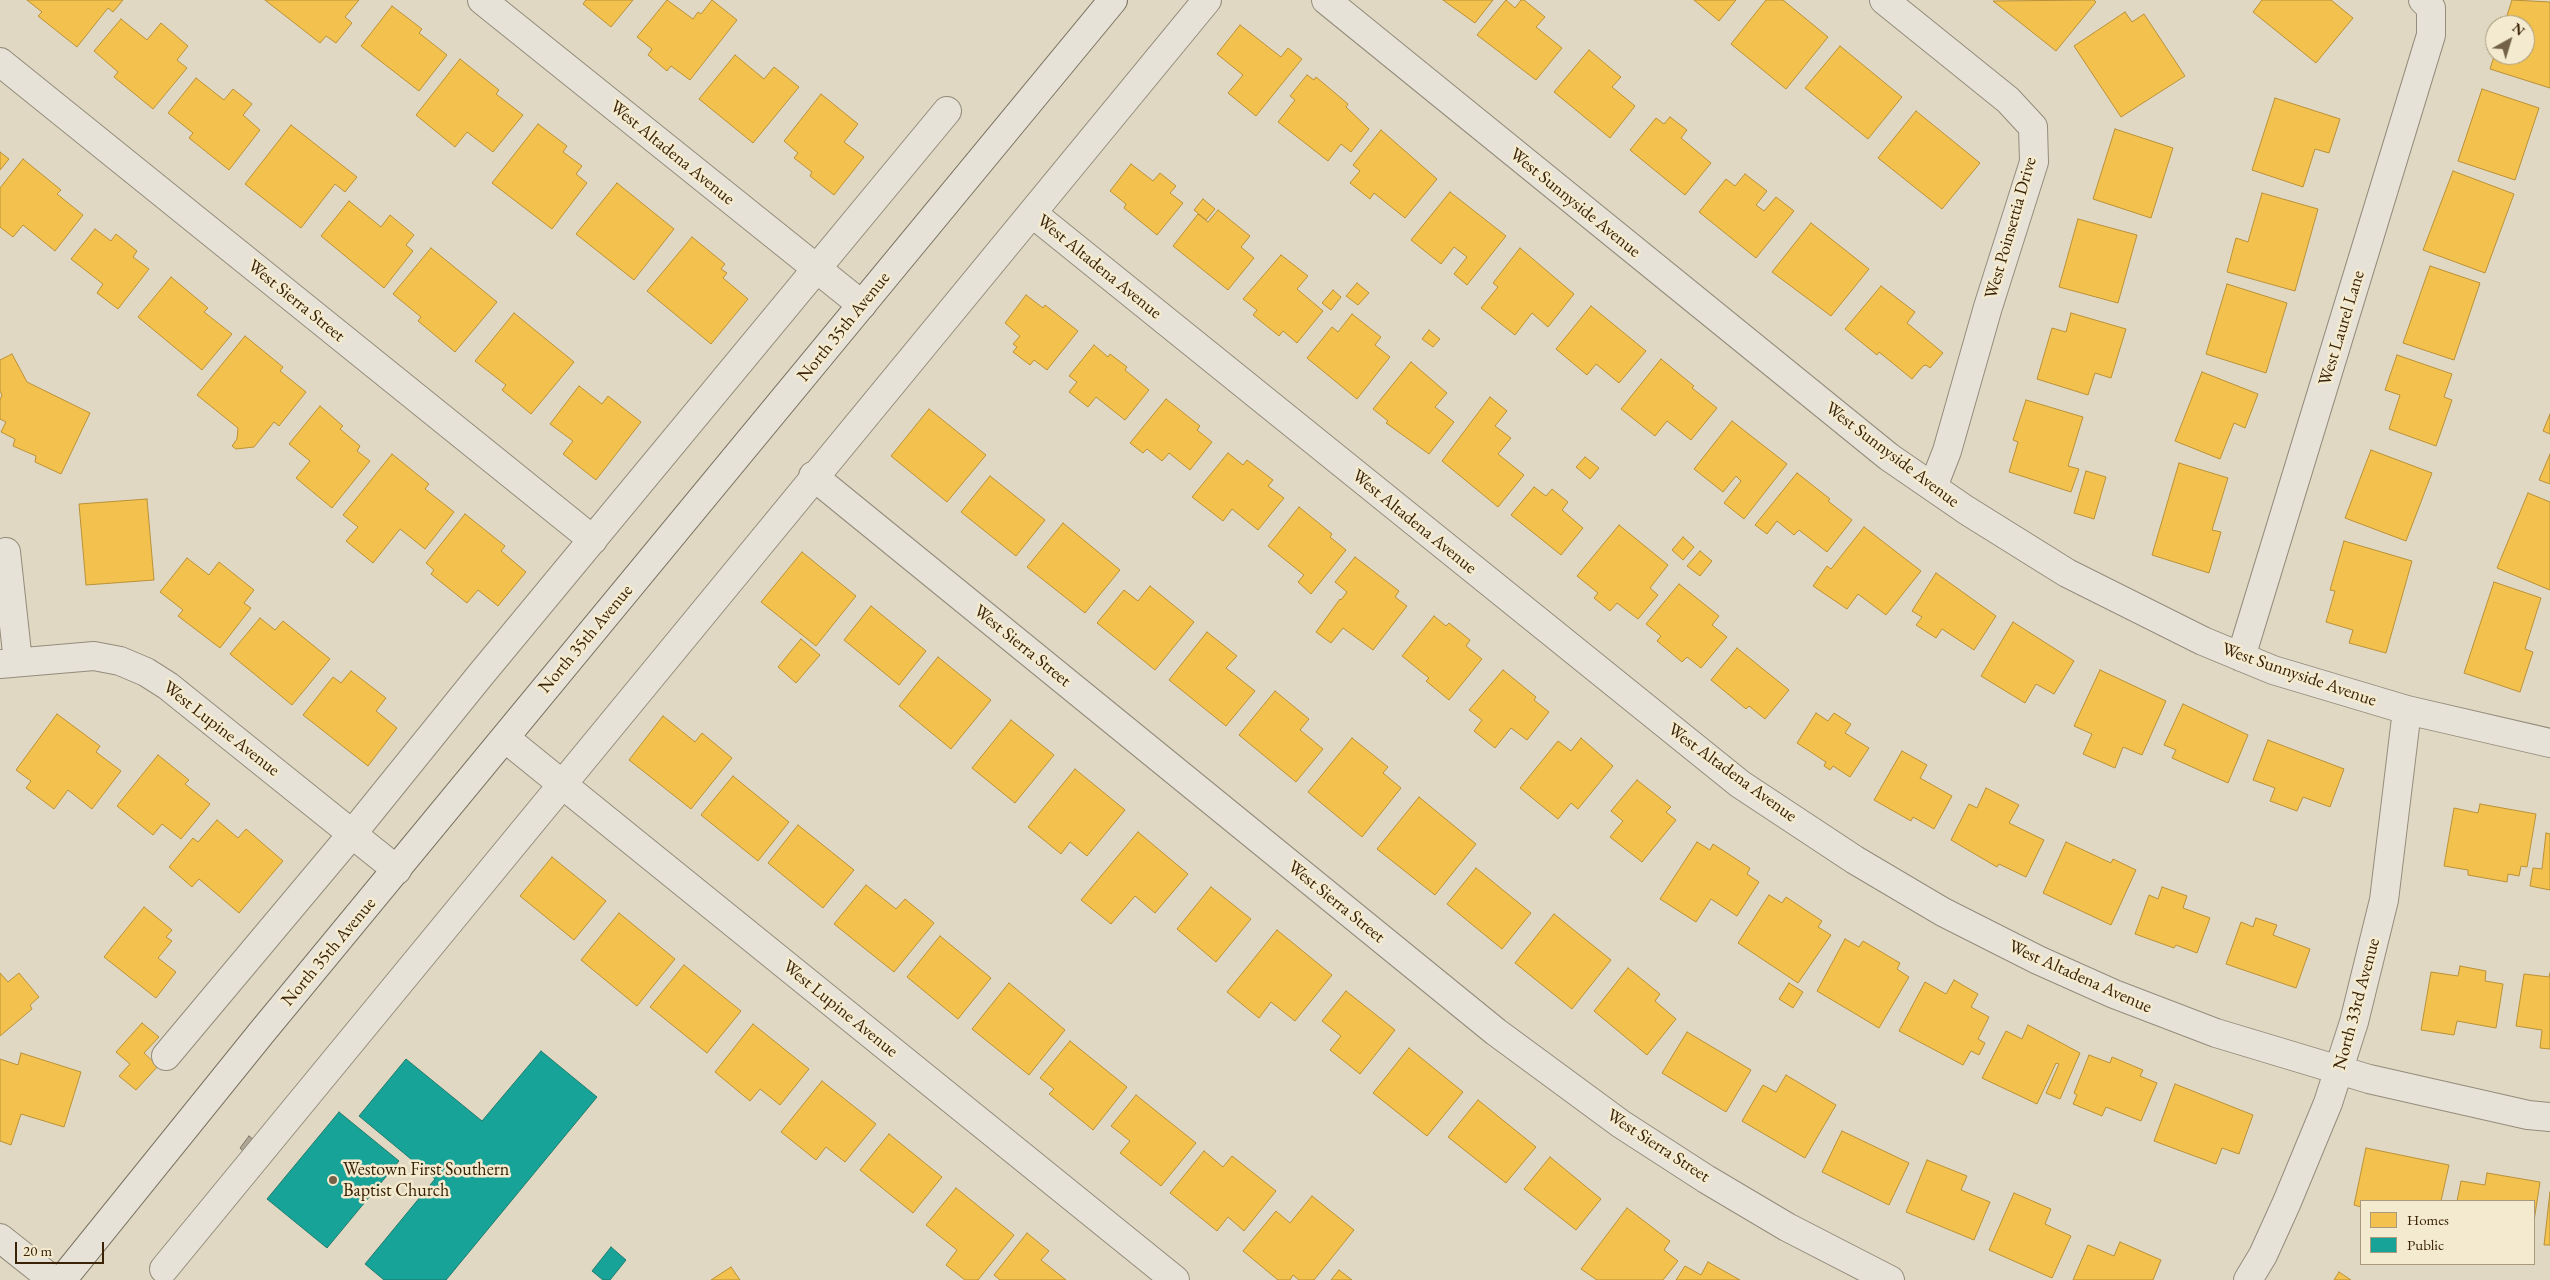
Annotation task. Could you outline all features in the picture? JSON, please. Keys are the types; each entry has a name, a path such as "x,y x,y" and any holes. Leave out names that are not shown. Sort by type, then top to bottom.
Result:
{"street":[{"name":"West Altadena Avenue","path":"482,0 862,305"},
{"name":"North 35th Avenue","path":"62,1280 505,738 1113,0"},
{"path":"164,1269 813,476 1207,0"},
{"name":"West Sunnyside Avenue","path":"1326,0 1889,457 1966,510 2067,572 2203,642 2273,670 2407,710 2550,743"},
{"name":"West Poinsettia Drive","path":"1884,0 2008,100 2033,127 2034,162 1988,307 1947,452 1933,487"},
{"name":"West Laurel Lane","path":"2241,657 2431,35 2430,8 2423,0"},
{"name":"West Sierra Street","path":"0,62 593,540"},
{"path":"166,1056 352,834 947,111"},
{"name":"West Altadena Avenue","path":"1032,212 1740,784 1855,860 1943,912 2038,960 2106,990 2216,1033 2339,1071 2528,1115 2550,1117"},
{"name":"West Sierra Street","path":"813,476 1496,1032 1621,1124 1706,1179 1787,1227 1890,1280"},
{"name":"West Lupine Avenue","path":"6,552 9,663 94,656 120,661 146,672 168,686 397,870"},
{"name":"North 33rd Avenue","path":"2248,1280 2263,1255 2287,1202 2328,1103 2354,1022 2384,900 2407,710"},
{"name":"West Lupine Avenue","path":"505,738 1175,1280"},
{"path":"0,1238 53,1280"}],"building: Homes":[{"path":"27,0 123,0 113,12 108,8 77,47 38,16 42,12"},
{"path":"265,0 359,0 345,17 352,23 336,43 326,36 320,43"},
{"path":"586,0 633,0 611,27 583,4"},
{"path":"667,0 693,19 698,12 701,14 712,0 737,20 690,80 671,66 667,71 648,55 652,49 637,37"},
{"path":"1443,0 1493,0 1475,23"},
{"path":"1506,0 1515,8 1521,0 1524,0 1545,17 1536,27 1562,48 1536,80 1477,35"},
{"path":"1694,0 1736,0 1719,21"},
{"path":"1766,0 1783,0 1828,37 1786,89 1731,44"},
{"path":"2094,0 2096,2 2056,51 1993,1"},
{"path":"2262,0 2331,0 2353,18 2316,63 2253,12"},
{"path":"2512,0 2550,2 2550,88 2490,69 2491,65 2535,65 2535,15 2507,15"},
{"path":"392,6 422,29 419,33 447,55 419,91 361,46"},
{"path":"2125,12 2132,22 2144,14 2185,76 2121,117 2074,46"},
{"path":"121,19 147,40 161,23 188,46 177,60 187,68 153,109 114,77 118,72 94,51"},
{"path":"1240,25 1281,57 1288,48 1302,59 1256,116 1228,93 1243,75 1217,54"},
{"path":"1840,46 1902,97 1868,139 1805,88"},
{"path":"1589,50 1621,77 1612,87 1635,106 1610,138 1554,92"},
{"path":"735,55 764,79 774,67 799,87 753,143 699,99"},
{"path":"460,59 499,90 496,94 523,115 493,152 467,132 455,147 416,115"},
{"path":"1307,75 1314,80 1316,77 1348,104 1346,107 1369,129 1351,152 1341,144 1328,161 1278,122 1295,100 1290,96"},
{"path":"196,78 224,100 233,89 252,104 243,115 260,130 229,170 189,138 193,133 168,113"},
{"path":"2482,89 2539,108 2515,180 2458,161"},
{"path":"821,94 858,124 844,142 864,157 834,195 810,176 812,172 794,158 798,153 784,141"},
{"path":"2275,98 2340,119 2329,153 2315,149 2303,187 2252,170"},
{"path":"1916,111 1980,163 1942,209 1878,158"},
{"path":"1670,117 1687,130 1681,138 1711,163 1685,195 1630,150 1656,118 1664,124"},
{"path":"538,124 567,146 563,152 582,166 576,174 587,183 552,229 492,183"},
{"path":"291,125 357,177 345,192 335,184 301,228 245,184"},
{"path":"2115,129 2173,148 2151,218 2093,199"},
{"path":"1381,130 1437,179 1405,218 1374,193 1370,199 1350,183 1360,171 1353,165"},
{"path":"0,152 9,159 0,170"},
{"path":"23,159 61,190 57,194 83,215 55,251 23,225 13,237 0,227 0,188"},
{"path":"1131,164 1153,181 1160,173 1176,186 1170,193 1183,203 1157,235 1124,208 1126,204 1110,191"},
{"path":"2453,171 2514,194 2485,273 2423,250"},
{"path":"1745,174 1767,191 1756,205 1764,211 1776,197 1794,211 1756,258 1699,212 1726,179 1735,186"},
{"path":"617,183 674,229 634,280 576,234"},
{"path":"1450,192 1506,236 1467,285 1454,274 1467,257 1454,247 1441,264 1411,240"},
{"path":"2262,193 2318,209 2295,291 2227,272 2236,238 2248,242"},
{"path":"1203,199 1215,209 1206,220 1194,210"},
{"path":"349,201 381,227 390,215 414,235 406,245 413,251 384,288 321,236"},
{"path":"1218,210 1250,236 1241,247 1254,258 1228,290 1173,246 1198,214 1208,222"},
{"path":"2078,219 2137,235 2118,303 2059,287"},
{"path":"1811,223 1869,269 1831,316 1772,272"},
{"path":"95,229 111,241 116,234 137,251 133,257 149,269 118,309 97,293 103,284 71,259"},
{"path":"692,237 725,264 721,269 727,273 723,278 748,299 711,344 647,291"},
{"path":"431,248 497,302 455,352 418,321 421,317 393,294"},
{"path":"1520,248 1574,294 1548,327 1532,313 1515,335 1481,308 1498,287 1493,283"},
{"path":"1281,255 1308,276 1297,289 1323,311 1297,343 1283,331 1279,336 1253,315 1257,310 1243,299"},
{"path":"2430,266 2480,283 2454,360 2403,343"},
{"path":"171,277 208,308 204,312 232,334 202,370 138,317"},
{"path":"1357,283 1369,293 1358,305 1346,296"},
{"path":"2227,284 2287,303 2266,373 2206,354"},
{"path":"1881,286 1915,312 1907,323 1943,353 1930,368 1926,365 1923,366 1912,379 1879,352 1877,355 1845,329"},
{"path":"1333,290 1341,297 1331,310 1322,303"},
{"path":"1026,295 1043,308 1045,305 1078,331 1047,370 1034,360 1030,365 1013,352 1017,347 1013,344 1020,336 1005,323"},
{"path":"1591,306 1646,351 1619,383 1596,364 1587,375 1556,349"},
{"path":"514,313 574,362 531,414 502,390 506,385 475,361"},
{"path":"2071,313 2126,329 2111,378 2095,373 2088,395 2037,379 2052,328 2066,332"},
{"path":"1352,314 1381,337 1375,345 1390,357 1357,399 1307,358 1332,327 1338,332"},
{"path":"1429,330 1440,339 1433,347 1422,339"},
{"path":"245,336 283,367 280,371 306,392 279,426 274,422 254,447 236,449 232,446 237,439 238,428 197,395"},
{"path":"1094,345 1108,357 1110,354 1127,367 1125,370 1149,390 1125,420 1096,397 1088,407 1069,392 1077,382 1069,376"},
{"path":"12,354 27,382 90,413 61,474 35,462 36,456 13,446 15,439 1,432 6,422 0,419 0,400 2,395 0,391 0,360"},
{"path":"2397,355 2452,374 2444,397 2452,400 2436,446 2389,429 2400,395 2385,390"},
{"path":"1661,359 1717,408 1691,440 1667,421 1655,436 1621,409"},
{"path":"1411,362 1447,393 1435,407 1454,422 1429,454 1386,423 1388,421 1373,409"},
{"path":"2202,372 2258,394 2245,428 2234,423 2220,459 2175,441"},
{"path":"579,386 602,404 608,396 641,422 596,480 563,454 573,441 550,424"},
{"path":"1490,397 1507,411 1495,426 1511,438 1498,454 1524,475 1498,507 1442,461"},
{"path":"1166,399 1200,426 1197,430 1212,442 1190,470 1169,453 1162,461 1147,449 1143,453 1130,443"},
{"path":"2026,400 2083,417 2068,466 2079,469 2071,492 2009,472 2018,442 2013,440"},
{"path":"320,406 343,426 340,429 360,446 357,451 370,461 332,508 296,478 310,461 289,444"},
{"path":"929,409 986,455 947,502 891,456"},
{"path":"2550,414 2550,434 2543,431"},
{"path":"1732,421 1787,464 1744,519 1724,503 1741,481 1736,476 1723,492 1694,469"},
{"path":"2371,450 2432,473 2406,541 2345,518"},
{"path":"1228,453 1243,465 1247,460 1273,480 1268,486 1284,498 1258,530 1232,509 1223,521 1192,497"},
{"path":"392,454 429,484 425,489 454,512 425,549 400,529 373,563 346,541 358,527 343,515"},
{"path":"2550,454 2550,484 2539,480"},
{"path":"1585,457 1599,468 1590,479 1576,467"},
{"path":"2179,463 2228,478 2212,530 2221,532 2209,573 2152,555"},
{"path":"2086,471 2106,477 2094,519 2074,513"},
{"path":"1797,473 1830,499 1828,501 1852,520 1827,552 1799,530 1794,535 1777,521 1767,534 1755,525"},
{"path":"990,476 1045,520 1016,556 961,512"},
{"path":"1534,487 1546,496 1552,489 1568,502 1562,510 1583,528 1561,555 1511,515"},
{"path":"2528,493 2550,502 2550,590 2497,568"},
{"path":"147,499 154,580 86,585 79,504"},
{"path":"1299,507 1332,534 1330,537 1346,550 1311,594 1298,582 1304,575 1268,546"},
{"path":"465,514 505,546 501,551 526,572 498,606 478,590 467,603 431,574 434,570 426,563"},
{"path":"1063,523 1120,570 1085,613 1027,567"},
{"path":"1619,525 1668,565 1650,588 1658,595 1638,619 1617,603 1610,611 1594,598 1598,593 1577,576"},
{"path":"1864,527 1921,571 1886,615 1858,594 1847,609 1813,586 1827,566 1831,569"},
{"path":"1683,537 1694,547 1683,560 1672,550"},
{"path":"2344,541 2412,561 2386,653 2349,643 2353,630 2326,622 2335,591 2330,590"},
{"path":"1700,551 1712,561 1700,576 1687,566"},
{"path":"802,552 856,596 816,646 761,602"},
{"path":"1355,557 1399,591 1395,597 1407,606 1373,650 1343,628 1331,643 1316,632 1347,592 1335,582"},
{"path":"187,558 209,575 219,562 254,590 244,603 251,608 220,648 178,616 183,610 160,592"},
{"path":"1936,573 1996,616 1974,650 1942,629 1936,638 1916,625 1922,617 1912,611"},
{"path":"2494,582 2541,598 2525,649 2533,652 2520,692 2464,673"},
{"path":"1679,584 1719,616 1712,625 1727,637 1701,668 1687,657 1682,662 1657,641 1661,636 1646,624"},
{"path":"1150,586 1194,622 1155,670 1097,623 1124,590 1138,601"},
{"path":"871,606 926,651 899,685 844,640"},
{"path":"1434,616 1446,626 1449,623 1470,640 1466,646 1482,659 1449,700 1426,681 1429,678 1402,656"},
{"path":"260,618 275,630 283,621 330,659 292,705 230,654"},
{"path":"2013,622 2074,661 2054,694 2036,684 2025,703 1981,676"},
{"path":"1207,632 1237,656 1226,668 1255,691 1226,726 1169,680"},
{"path":"801,639 820,655 796,683 778,667"},
{"path":"1737,648 1789,690 1765,719 1749,706 1746,709 1711,680"},
{"path":"938,657 991,700 951,749 899,706"},
{"path":"1503,670 1536,697 1534,700 1549,712 1527,740 1511,728 1495,748 1474,731 1482,720 1469,710"},
{"path":"2100,670 2166,701 2142,755 2123,747 2115,768 2083,754 2092,734 2074,726"},
{"path":"351,671 386,698 376,711 397,728 368,766 303,715 333,677 341,683"},
{"path":"1275,691 1309,719 1300,730 1323,749 1296,782 1239,735"},
{"path":"2183,704 2248,735 2228,783 2172,758 2176,750 2164,745"},
{"path":"1816,713 1828,721 1834,713 1851,724 1845,733 1869,748 1850,777 1833,766 1830,770 1824,766 1826,762 1797,743"},
{"path":"57,714 100,746 96,752 121,771 92,809 68,790 54,809 26,788 31,781 16,770"},
{"path":"663,716 695,742 702,733 732,758 691,809 629,760"},
{"path":"1011,720 1054,755 1015,803 972,768"},
{"path":"1352,738 1388,767 1383,773 1401,788 1362,837 1308,792"},
{"path":"1581,738 1613,766 1578,809 1571,803 1558,819 1520,788 1558,741 1571,751"},
{"path":"2268,740 2344,769 2330,807 2303,797 2297,811 2270,801 2275,788 2253,780"},
{"path":"1902,751 1927,765 1920,778 1952,796 1934,829 1913,817 1911,821 1874,800"},
{"path":"158,755 189,780 185,784 210,804 181,839 162,824 153,835 117,806"},
{"path":"1075,769 1125,810 1087,856 1070,842 1061,854 1028,827"},
{"path":"733,776 789,822 758,861 701,815"},
{"path":"1637,780 1671,807 1666,812 1676,820 1642,862 1610,837 1623,821 1611,811"},
{"path":"1986,788 2019,805 2009,823 2044,840 2026,877 1999,864 1997,867 1951,840 1969,804 1977,808"},
{"path":"1419,797 1476,844 1435,895 1377,849"},
{"path":"2480,804 2536,814 2527,867 2521,866 2519,876 2508,874 2507,882 2468,875 2468,870 2444,866 2454,808 2478,813"},
{"path":"217,820 238,838 246,829 283,861 239,913 199,879 192,887 169,867 193,838 198,842"},
{"path":"798,825 854,870 823,908 768,863"},
{"path":"1138,832 1188,874 1155,913 1135,896 1111,924 1081,900"},
{"path":"2546,833 2550,834 2550,890 2530,886 2533,868 2542,869"},
{"path":"1697,842 1710,850 1713,844 1750,868 1747,874 1759,882 1737,916 1711,899 1696,922 1660,899"},
{"path":"2066,842 2111,863 2113,859 2136,870 2111,925 2043,893"},
{"path":"552,857 606,901 574,940 520,896"},
{"path":"1476,868 1531,913 1502,949 1447,904"},
{"path":"866,885 896,909 905,899 934,923 894,972 834,924"},
{"path":"1211,887 1251,919 1216,962 1177,929"},
{"path":"2162,887 2187,896 2183,908 2210,918 2197,953 2176,945 2174,948 2135,934 2149,895 2158,899"},
{"path":"1769,895 1782,903 1786,897 1822,921 1818,927 1831,935 1798,983 1738,943"},
{"path":"144,907 172,930 166,937 172,941 158,958 176,972 156,998 104,957"},
{"path":"619,913 675,959 637,1006 581,960"},
{"path":"1554,914 1611,960 1572,1009 1515,963"},
{"path":"2256,918 2277,925 2273,935 2310,949 2296,988 2226,964 2241,922 2253,927"},
{"path":"1277,930 1332,975 1295,1021 1271,1002 1259,1018 1227,992"},
{"path":"940,936 991,978 958,1019 907,977"},
{"path":"1845,939 1859,947 1863,941 1900,963 1897,969 1909,977 1879,1028 1817,991"},
{"path":"684,965 741,1011 707,1053 650,1007"},
{"path":"2460,966 2486,971 2485,981 2503,984 2496,1028 2457,1021 2454,1035 2421,1030 2431,972 2458,976"},
{"path":"1628,968 1660,994 1655,1001 1676,1019 1647,1055 1594,1011"},
{"path":"0,973 8,982 19,973 39,997 30,1005 32,1009 0,1036"},
{"path":"2550,973 2550,1049 2540,1048 2542,1030 2516,1026 2524,974 2549,977"},
{"path":"1954,980 1978,994 1971,1007 1989,1017 1978,1039 1985,1043 1979,1055 1971,1051 1963,1065 1899,1031 1925,982 1946,994"},
{"path":"1009,983 1065,1030 1029,1075 972,1029"},
{"path":"1789,983 1803,992 1793,1008 1779,999"},
{"path":"1346,991 1395,1030 1360,1074 1330,1050 1341,1036 1322,1021"},
{"path":"142,1023 159,1037 144,1053 158,1066 136,1090 119,1076 130,1064 116,1052"},
{"path":"753,1024 809,1069 780,1105 760,1089 750,1101 715,1072"},
{"path":"2028,1025 2080,1053 2060,1099 2046,1093 2059,1064 2056,1063 2037,1104 1982,1078 2006,1031 2022,1039"},
{"path":"1687,1032 1751,1070 1726,1112 1662,1073"},
{"path":"1070,1041 1127,1087 1093,1130 1049,1094 1054,1089 1040,1078"},
{"path":"1409,1048 1463,1092 1427,1136 1373,1093"},
{"path":"21,1053 81,1072 64,1127 21,1114 11,1145 0,1141 0,1059 18,1065"},
{"path":"2089,1055 2110,1063 2112,1057 2143,1070 2140,1076 2157,1083 2141,1121 2106,1107 2102,1116 2073,1104 2077,1095 2074,1093"},
{"path":"1786,1075 1836,1105 1805,1158 1742,1121 1763,1085 1776,1092"},
{"path":"822,1081 876,1124 845,1162 826,1147 816,1160 781,1132"},
{"path":"2175,1084 2253,1115 2239,1154 2222,1148 2216,1164 2154,1141"},
{"path":"1136,1095 1196,1143 1161,1186 1120,1153 1130,1141 1111,1126"},
{"path":"1478,1100 1536,1147 1506,1183 1448,1137"},
{"path":"1842,1131 1909,1163 1889,1205 1822,1172"},
{"path":"889,1134 942,1177 913,1213 860,1170"},
{"path":"2366,1148 2449,1165 2441,1200 2360,1200 2360,1207 2354,1205"},
{"path":"1204,1151 1223,1167 1232,1156 1276,1191 1244,1231 1228,1217 1217,1231 1170,1193"},
{"path":"1550,1157 1601,1199 1576,1230 1524,1189"},
{"path":"1927,1160 1967,1176 1961,1190 1990,1202 1974,1240 1906,1212"},
{"path":"2487,1173 2540,1182 2535,1214 2535,1200 2457,1200 2461,1181 2485,1185"},
{"path":"956,1188 1014,1235 978,1280 965,1280 946,1265 957,1250 926,1225"},
{"path":"2550,1192 2550,1245 2544,1245"},
{"path":"2014,1193 2051,1209 2045,1224 2071,1236 2052,1278 1989,1250"},
{"path":"1312,1196 1354,1230 1314,1280 1299,1280 1293,1275 1290,1280 1278,1280 1243,1251 1276,1211 1290,1223"},
{"path":"1627,1208 1670,1241 1664,1250 1678,1261 1663,1280 1597,1280 1581,1269"},
{"path":"1027,1233 1049,1251 1041,1260 1066,1280 1000,1280 994,1275"},
{"path":"2120,1242 2161,1260 2153,1280 2073,1280 2088,1245 2114,1256"},
{"path":"1708,1262 1740,1280 1676,1280 1685,1266 1701,1275"},
{"path":"731,1267 740,1280 711,1280"},
{"path":"1339,1270 1352,1280 1331,1280"},
{"path":"2339,1272 2351,1280 2334,1280"}],"building: Public":[{"path":"541,1051 597,1097 446,1280 384,1280 365,1264 435,1179 359,1116 406,1059 482,1121"},
{"name":"Westown First Southern Baptist Church","path":"339,1112 399,1161 327,1248 267,1199"},
{"path":"611,1247 626,1260 610,1280 603,1280 592,1271"}],"building: Other":[{"path":"249,1136 254,1140 244,1152 240,1148"}],"place":[{"name":"Westown First Southern Baptist Church","path":"333,1180"}]}
